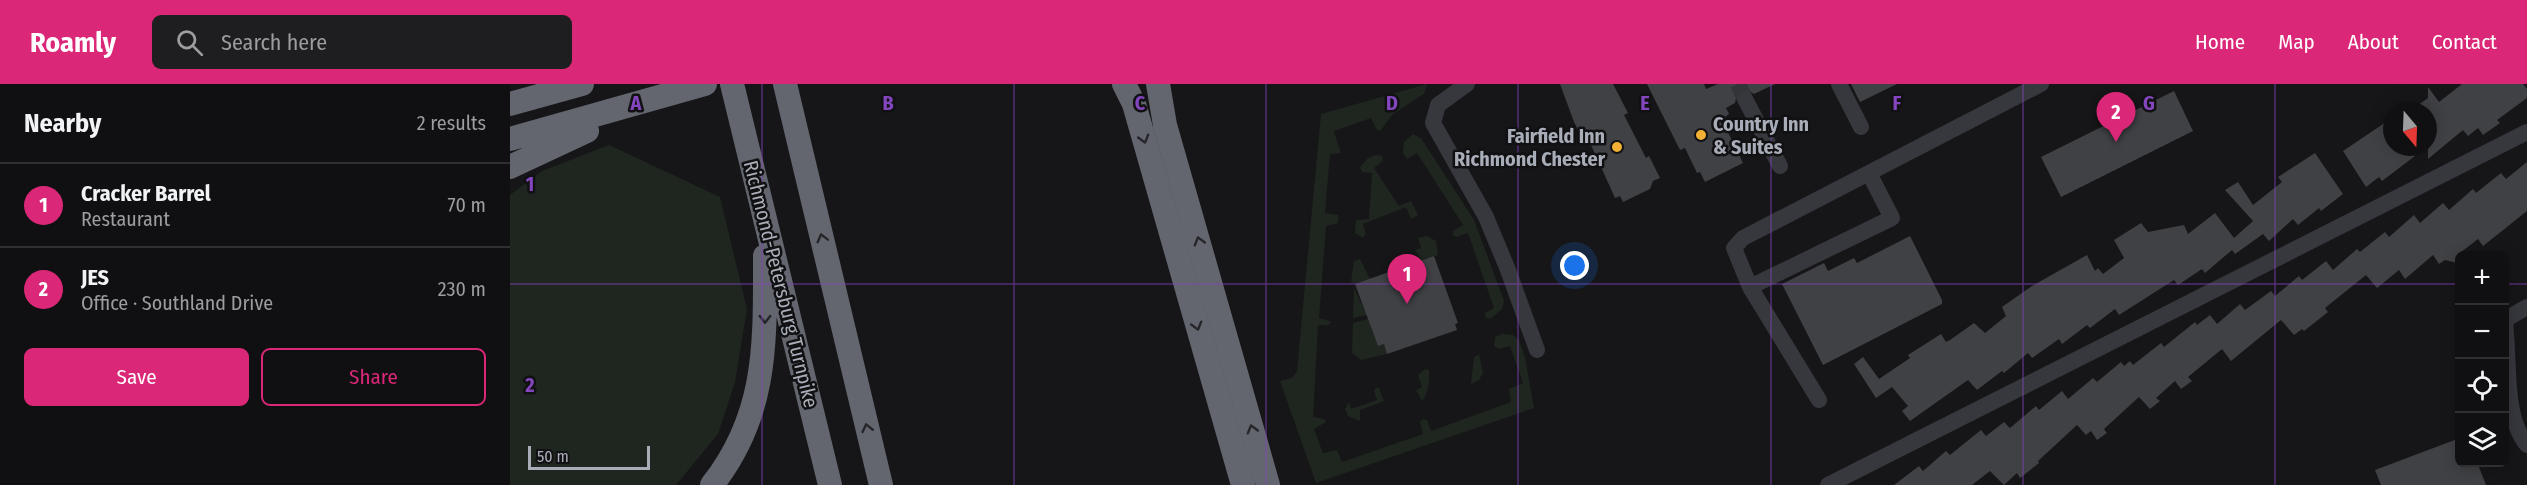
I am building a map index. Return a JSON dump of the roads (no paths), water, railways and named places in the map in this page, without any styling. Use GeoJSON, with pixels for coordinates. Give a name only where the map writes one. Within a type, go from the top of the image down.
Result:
{"type":"FeatureCollection","features":[{"type":"Feature","properties":{"kind":"highway"},"geometry":{"type":"LineString","coordinates":[[514,102],[582,84]]}},
{"type":"Feature","properties":{"kind":"highway","name":"Richmond-Petersburg Turnpike"},"geometry":{"type":"LineString","coordinates":[[732,84],[830,485]]}},
{"type":"Feature","properties":{"kind":"highway"},"geometry":{"type":"LineString","coordinates":[[785,84],[881,485]]}},
{"type":"Feature","properties":{"kind":"highway"},"geometry":{"type":"LineString","coordinates":[[1124,84],[1134,104],[1242,485]]}},
{"type":"Feature","properties":{"kind":"highway"},"geometry":{"type":"LineString","coordinates":[[1158,84],[1165,125],[1268,485]]}},
{"type":"Feature","properties":{"kind":"highway"},"geometry":{"type":"LineString","coordinates":[[510,139],[700,85]]}},
{"type":"Feature","properties":{"kind":"highway"},"geometry":{"type":"LineString","coordinates":[[510,167],[564,140],[700,85]]}},
{"type":"Feature","properties":{"kind":"highway"},"geometry":{"type":"LineString","coordinates":[[712,485],[738,446],[751,417],[760,381],[765,345],[765,218]]}},
{"type":"Feature","properties":{"kind":"street"},"geometry":{"type":"LineString","coordinates":[[1467,84],[1438,105],[1432,123],[1486,217],[1537,350]]}},
{"type":"Feature","properties":{"kind":"street"},"geometry":{"type":"LineString","coordinates":[[1839,84],[1860,127]]}},
{"type":"Feature","properties":{"kind":"street"},"geometry":{"type":"LineString","coordinates":[[1819,400],[1750,287],[1734,248],[1743,238],[2041,84]]}},
{"type":"Feature","properties":{"kind":"street"},"geometry":{"type":"LineString","coordinates":[[1745,99],[1780,166]]}},
{"type":"Feature","properties":{"kind":"street"},"geometry":{"type":"LineString","coordinates":[[1827,485],[2527,132]]}},
{"type":"Feature","properties":{"kind":"street"},"geometry":{"type":"LineString","coordinates":[[1750,287],[1892,218],[1869,173]]}},
{"type":"Feature","properties":{"kind":"street"},"geometry":{"type":"LineString","coordinates":[[2527,307],[2508,318],[2505,324],[2512,414],[2519,436],[2527,445]]}},
{"type":"Feature","properties":{"kind":"tunnel"},"geometry":{"type":"LineString","coordinates":[[1738,84],[1745,99]]}},
{"type":"Feature","properties":{"kind":"place","name":"Country Inn & Suites"},"geometry":{"type":"Point","coordinates":[1701,135]}},
{"type":"Feature","properties":{"kind":"place","name":"JES"},"geometry":{"type":"Point","coordinates":[2116,142]}},
{"type":"Feature","properties":{"kind":"place","name":"Fairfield Inn Richmond Chester"},"geometry":{"type":"Point","coordinates":[1617,147]}},
{"type":"Feature","properties":{"kind":"place","name":"Cracker Barrel"},"geometry":{"type":"Point","coordinates":[1407,304]}}]}
